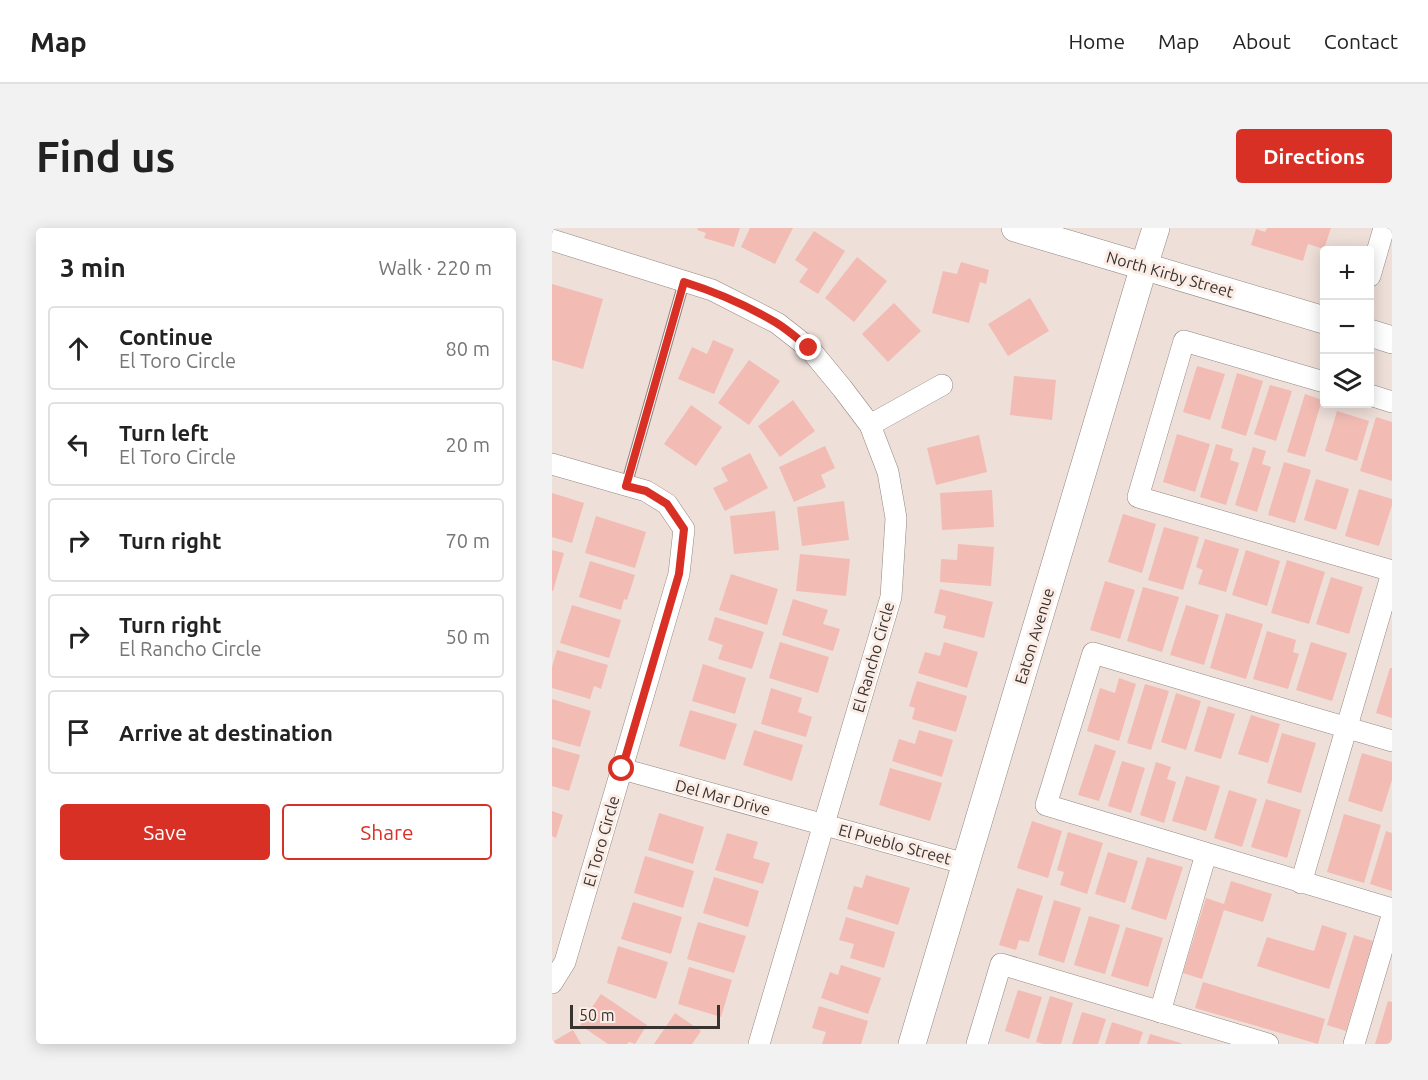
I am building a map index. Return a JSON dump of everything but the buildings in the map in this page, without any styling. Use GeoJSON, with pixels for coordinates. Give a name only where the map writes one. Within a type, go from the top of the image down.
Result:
{"type":"FeatureCollection","features":[{"type":"Feature","properties":{"kind":"street","name":"North Kirby Street"},"geometry":{"type":"LineString","coordinates":[[1015,228],[1320,319]]}},
{"type":"Feature","properties":{"kind":"street","name":"Eaton Avenue"},"geometry":{"type":"LineString","coordinates":[[912,1044],[1156,228]]}},
{"type":"Feature","properties":{"kind":"street"},"geometry":{"type":"LineString","coordinates":[[1374,262],[1384,228]]}},
{"type":"Feature","properties":{"kind":"street","name":"El Rancho Circle"},"geometry":{"type":"LineString","coordinates":[[557,236],[712,290],[777,323],[809,348],[870,424],[888,472],[896,518],[891,597],[759,1044]]}},
{"type":"Feature","properties":{"kind":"street"},"geometry":{"type":"LineString","coordinates":[[1374,334],[1392,340]]}},
{"type":"Feature","properties":{"kind":"street"},"geometry":{"type":"LineString","coordinates":[[1301,883],[1392,572],[1138,497],[1184,341],[1320,381]]}},
{"type":"Feature","properties":{"kind":"street"},"geometry":{"type":"LineString","coordinates":[[870,424],[942,385]]}},
{"type":"Feature","properties":{"kind":"street"},"geometry":{"type":"LineString","coordinates":[[1374,396],[1392,402]]}},
{"type":"Feature","properties":{"kind":"street","name":"El Toro Circle"},"geometry":{"type":"LineString","coordinates":[[552,464],[646,491],[667,504],[684,529],[679,574],[565,962],[552,983]]}},
{"type":"Feature","properties":{"kind":"street"},"geometry":{"type":"LineString","coordinates":[[1392,741],[1093,653],[1046,805],[1392,909]]}},
{"type":"Feature","properties":{"kind":"street","name":"Del Mar Drive"},"geometry":{"type":"LineString","coordinates":[[622,769],[824,825]]}},
{"type":"Feature","properties":{"kind":"street","name":"El Pueblo Street"},"geometry":{"type":"LineString","coordinates":[[824,825],[966,864]]}},
{"type":"Feature","properties":{"kind":"street"},"geometry":{"type":"LineString","coordinates":[[1160,1012],[1206,854]]}},
{"type":"Feature","properties":{"kind":"street"},"geometry":{"type":"LineString","coordinates":[[1354,1044],[1392,916]]}},
{"type":"Feature","properties":{"kind":"street"},"geometry":{"type":"LineString","coordinates":[[977,1044],[1001,964],[1256,1042]]}},
{"type":"Feature","properties":{"kind":"lane"},"geometry":{"type":"LineString","coordinates":[[626,486],[684,282]]}},
{"type":"Feature","properties":{"kind":"route"},"geometry":{"type":"LineString","coordinates":[[622,769],[679,574],[684,529],[667,504],[646,491],[626,486],[684,282],[712,290],[777,323],[809,348]]}}]}
